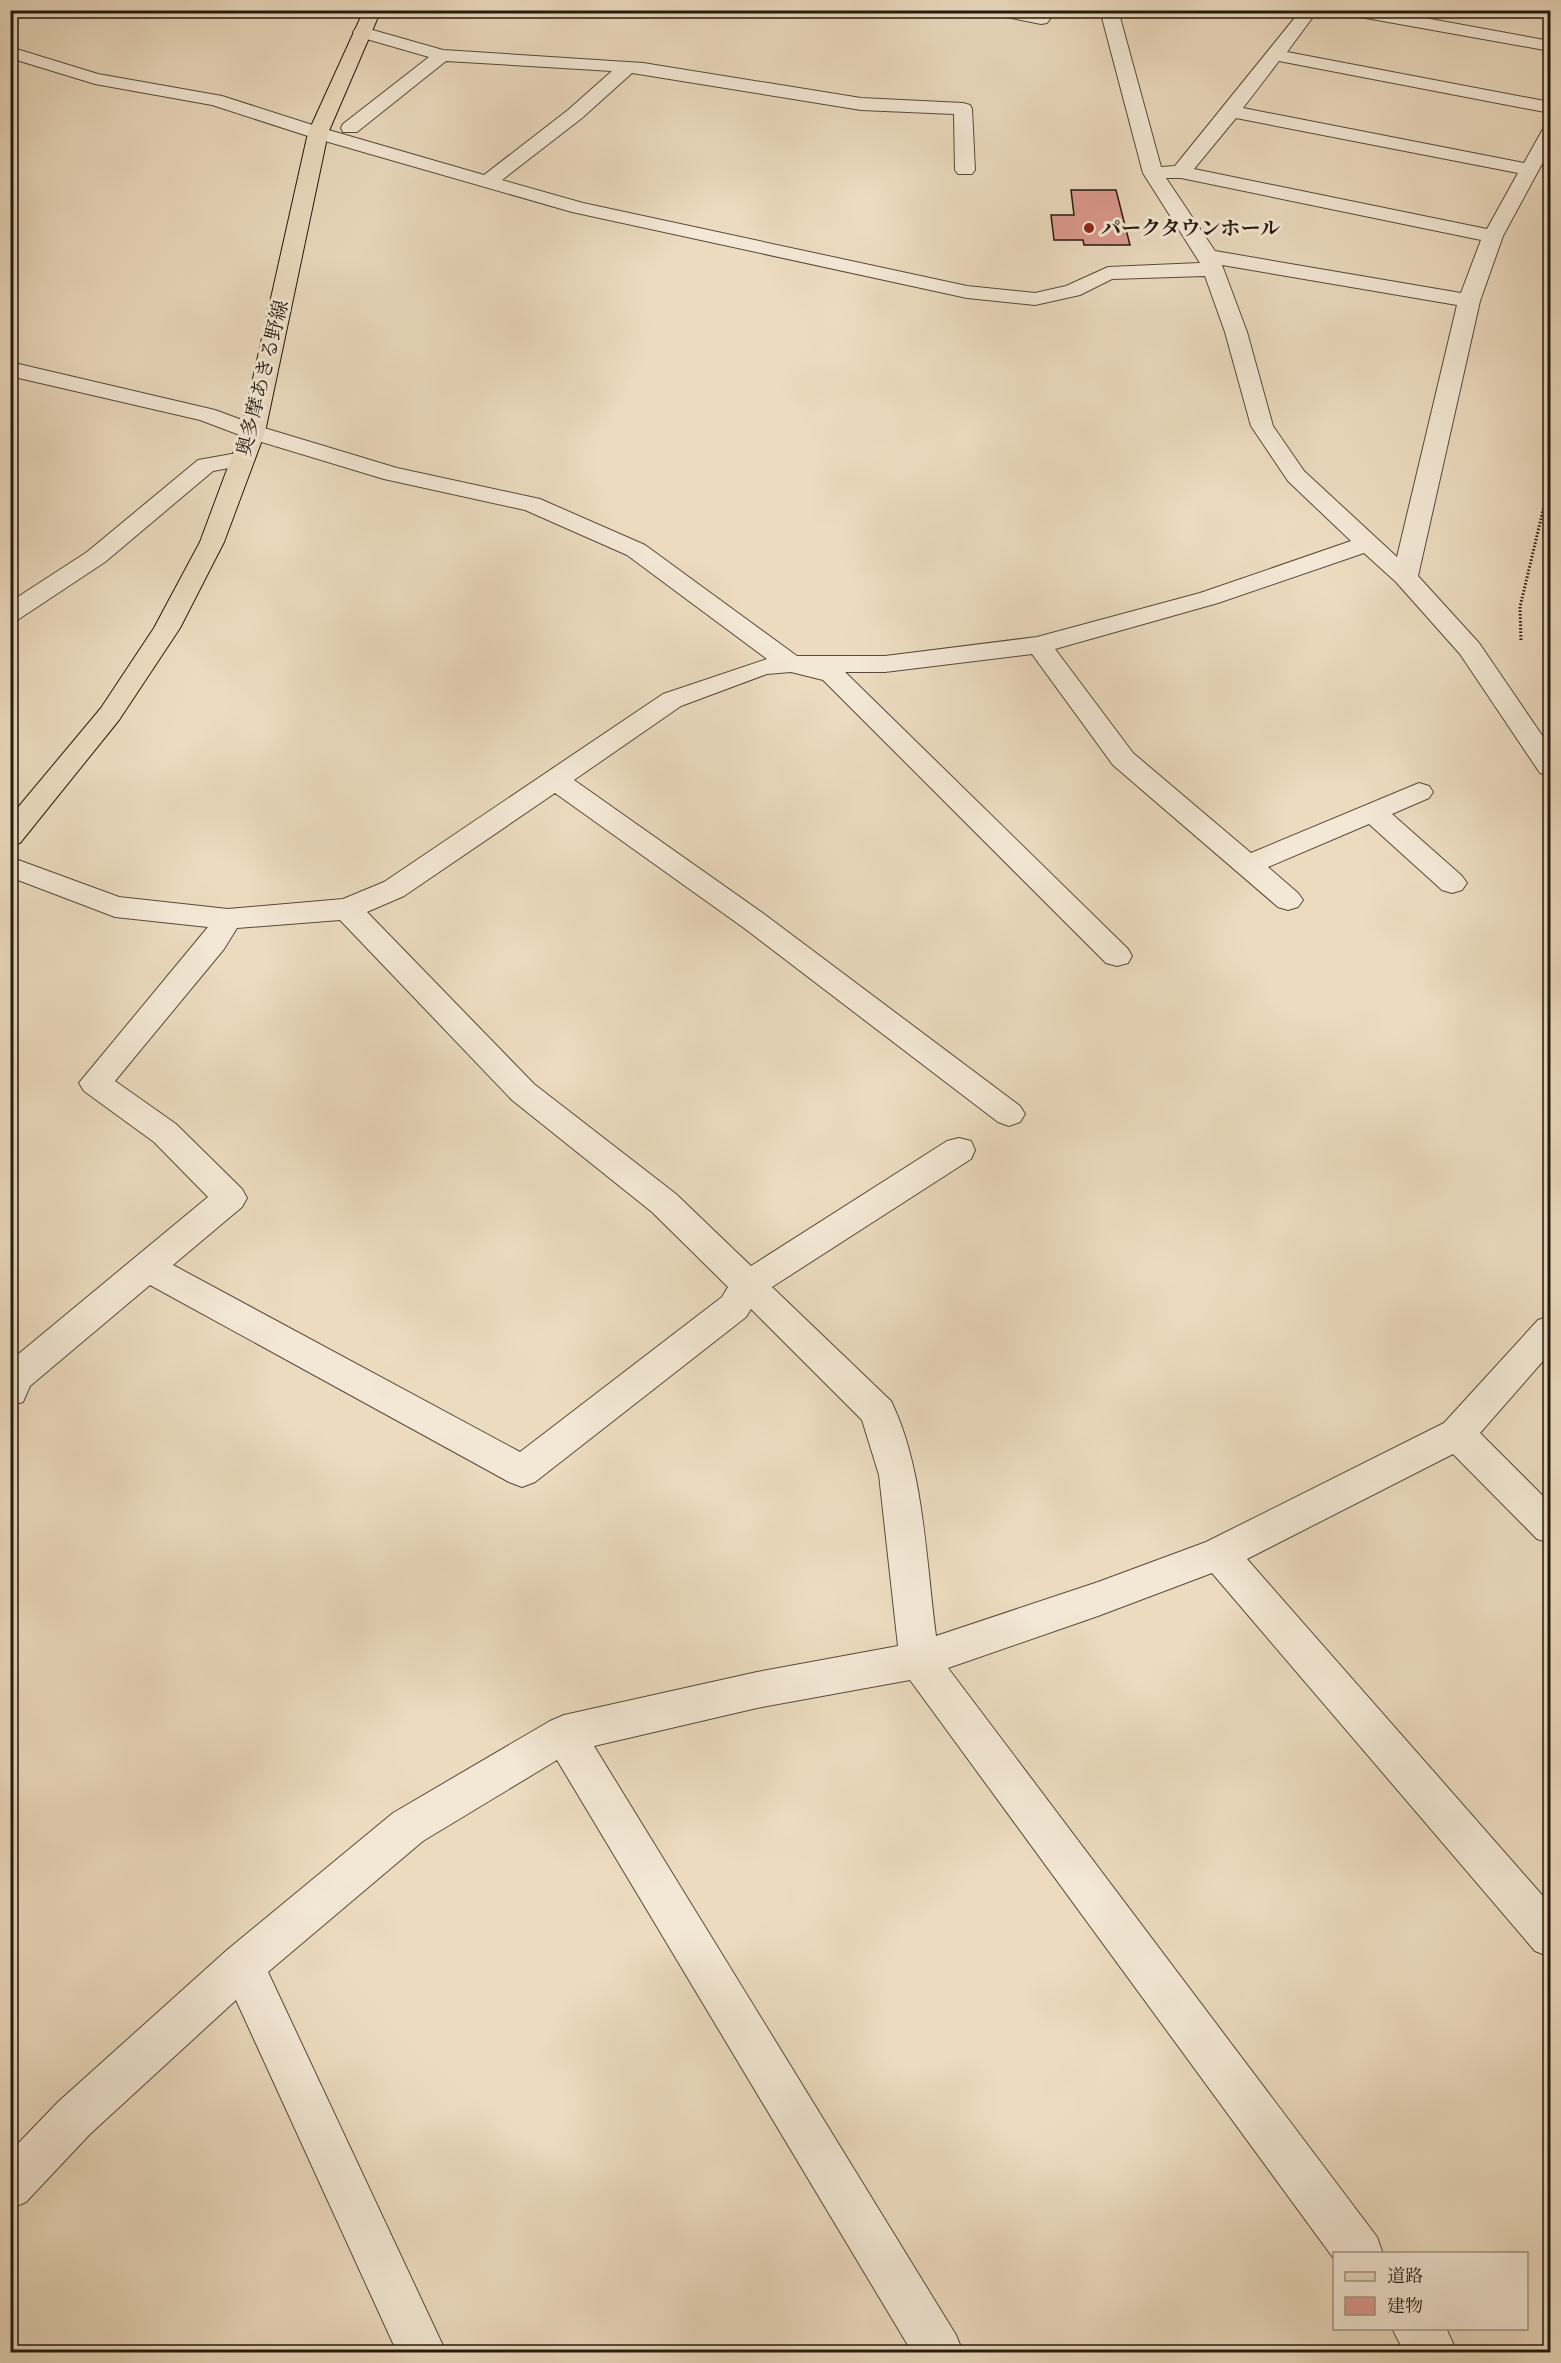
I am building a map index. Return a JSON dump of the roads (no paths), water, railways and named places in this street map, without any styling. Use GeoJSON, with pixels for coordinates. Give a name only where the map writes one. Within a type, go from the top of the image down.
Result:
{"type":"FeatureCollection","features":[{"type":"Feature","properties":{"kind":"main road","name":"奥多摩あきる野線"},"geometry":{"type":"LineString","coordinates":[[10,836],[110,714],[167,628],[212,542],[253,432],[318,133],[373,10]]}},
{"type":"Feature","properties":{"kind":"street"},"geometry":{"type":"LineString","coordinates":[[998,10],[1041,19]]}},
{"type":"Feature","properties":{"kind":"street"},"geometry":{"type":"LineString","coordinates":[[1109,10],[1153,173],[1210,263],[1236,332],[1262,426],[1296,476],[1405,577],[1470,649],[1551,767]]}},
{"type":"Feature","properties":{"kind":"street"},"geometry":{"type":"LineString","coordinates":[[1181,172],[1310,10]]}},
{"type":"Feature","properties":{"kind":"street"},"geometry":{"type":"LineString","coordinates":[[1349,10],[1551,46]]}},
{"type":"Feature","properties":{"kind":"street"},"geometry":{"type":"LineString","coordinates":[[362,32],[442,55],[628,67],[861,104],[963,109],[965,170]]}},
{"type":"Feature","properties":{"kind":"street"},"geometry":{"type":"LineString","coordinates":[[10,52],[95,79],[215,100],[318,133],[579,208],[967,292],[1035,299],[1074,291],[1108,273],[1210,263],[1469,300]]}},
{"type":"Feature","properties":{"kind":"street"},"geometry":{"type":"LineString","coordinates":[[350,128],[442,55]]}},
{"type":"Feature","properties":{"kind":"street"},"geometry":{"type":"LineString","coordinates":[[1276,55],[1551,106]]}},
{"type":"Feature","properties":{"kind":"street"},"geometry":{"type":"LineString","coordinates":[[487,182],[575,114],[628,67]]}},
{"type":"Feature","properties":{"kind":"street"},"geometry":{"type":"LineString","coordinates":[[1231,111],[1530,170]]}},
{"type":"Feature","properties":{"kind":"street"},"geometry":{"type":"LineString","coordinates":[[1405,577],[1469,300],[1493,236],[1551,133]]}},
{"type":"Feature","properties":{"kind":"street"},"geometry":{"type":"LineString","coordinates":[[1153,173],[1181,172],[1493,236]]}},
{"type":"Feature","properties":{"kind":"street"},"geometry":{"type":"LineString","coordinates":[[10,369],[207,415],[253,432],[392,474],[532,504],[636,550],[791,664],[832,674],[1118,956]]}},
{"type":"Feature","properties":{"kind":"street"},"geometry":{"type":"LineString","coordinates":[[10,614],[96,557],[206,465],[243,459]]}},
{"type":"Feature","properties":{"kind":"street"},"geometry":{"type":"LineString","coordinates":[[10,866],[115,907],[228,919],[347,909],[394,889],[672,700],[763,667],[791,664],[885,664],[1039,645],[1209,598],[1368,543]]}},
{"type":"Feature","properties":{"kind":"street"},"geometry":{"type":"LineString","coordinates":[[1039,645],[1123,759],[1288,900]]}},
{"type":"Feature","properties":{"kind":"street"},"geometry":{"type":"LineString","coordinates":[[554,779],[754,921],[1009,1114]]}},
{"type":"Feature","properties":{"kind":"street"},"geometry":{"type":"LineString","coordinates":[[1248,865],[1419,792]]}},
{"type":"Feature","properties":{"kind":"street"},"geometry":{"type":"LineString","coordinates":[[1372,812],[1452,883]]}},
{"type":"Feature","properties":{"kind":"street"},"geometry":{"type":"LineString","coordinates":[[347,909],[523,1092],[664,1203],[878,1412],[897,1475],[920,1660],[1359,2252]]}},
{"type":"Feature","properties":{"kind":"street"},"geometry":{"type":"LineString","coordinates":[[10,1391],[17,1376],[230,1198],[165,1133],[95,1083],[213,942],[228,919]]}},
{"type":"Feature","properties":{"kind":"street"},"geometry":{"type":"LineString","coordinates":[[147,1267],[522,1471],[734,1307],[747,1286],[959,1150]]}},
{"type":"Feature","properties":{"kind":"street"},"geometry":{"type":"LineString","coordinates":[[10,2186],[74,2118],[242,1965],[408,1827],[564,1734],[757,1690],[920,1660],[1098,1599],[1219,1554],[1457,1434],[1551,1330]]}},
{"type":"Feature","properties":{"kind":"street"},"geometry":{"type":"LineString","coordinates":[[1457,1434],[1551,1527]]}},
{"type":"Feature","properties":{"kind":"street"},"geometry":{"type":"LineString","coordinates":[[1219,1554],[1551,1936]]}},
{"type":"Feature","properties":{"kind":"street"},"geometry":{"type":"LineString","coordinates":[[564,1734],[939,2352]]}},
{"type":"Feature","properties":{"kind":"street"},"geometry":{"type":"LineString","coordinates":[[242,1965],[422,2352]]}},
{"type":"Feature","properties":{"kind":"street"},"geometry":{"type":"LineString","coordinates":[[1417,2330],[1433,2352]]}},
{"type":"Feature","properties":{"kind":"place","name":"パークタウンホール"},"geometry":{"type":"Point","coordinates":[1089,228]}}]}
